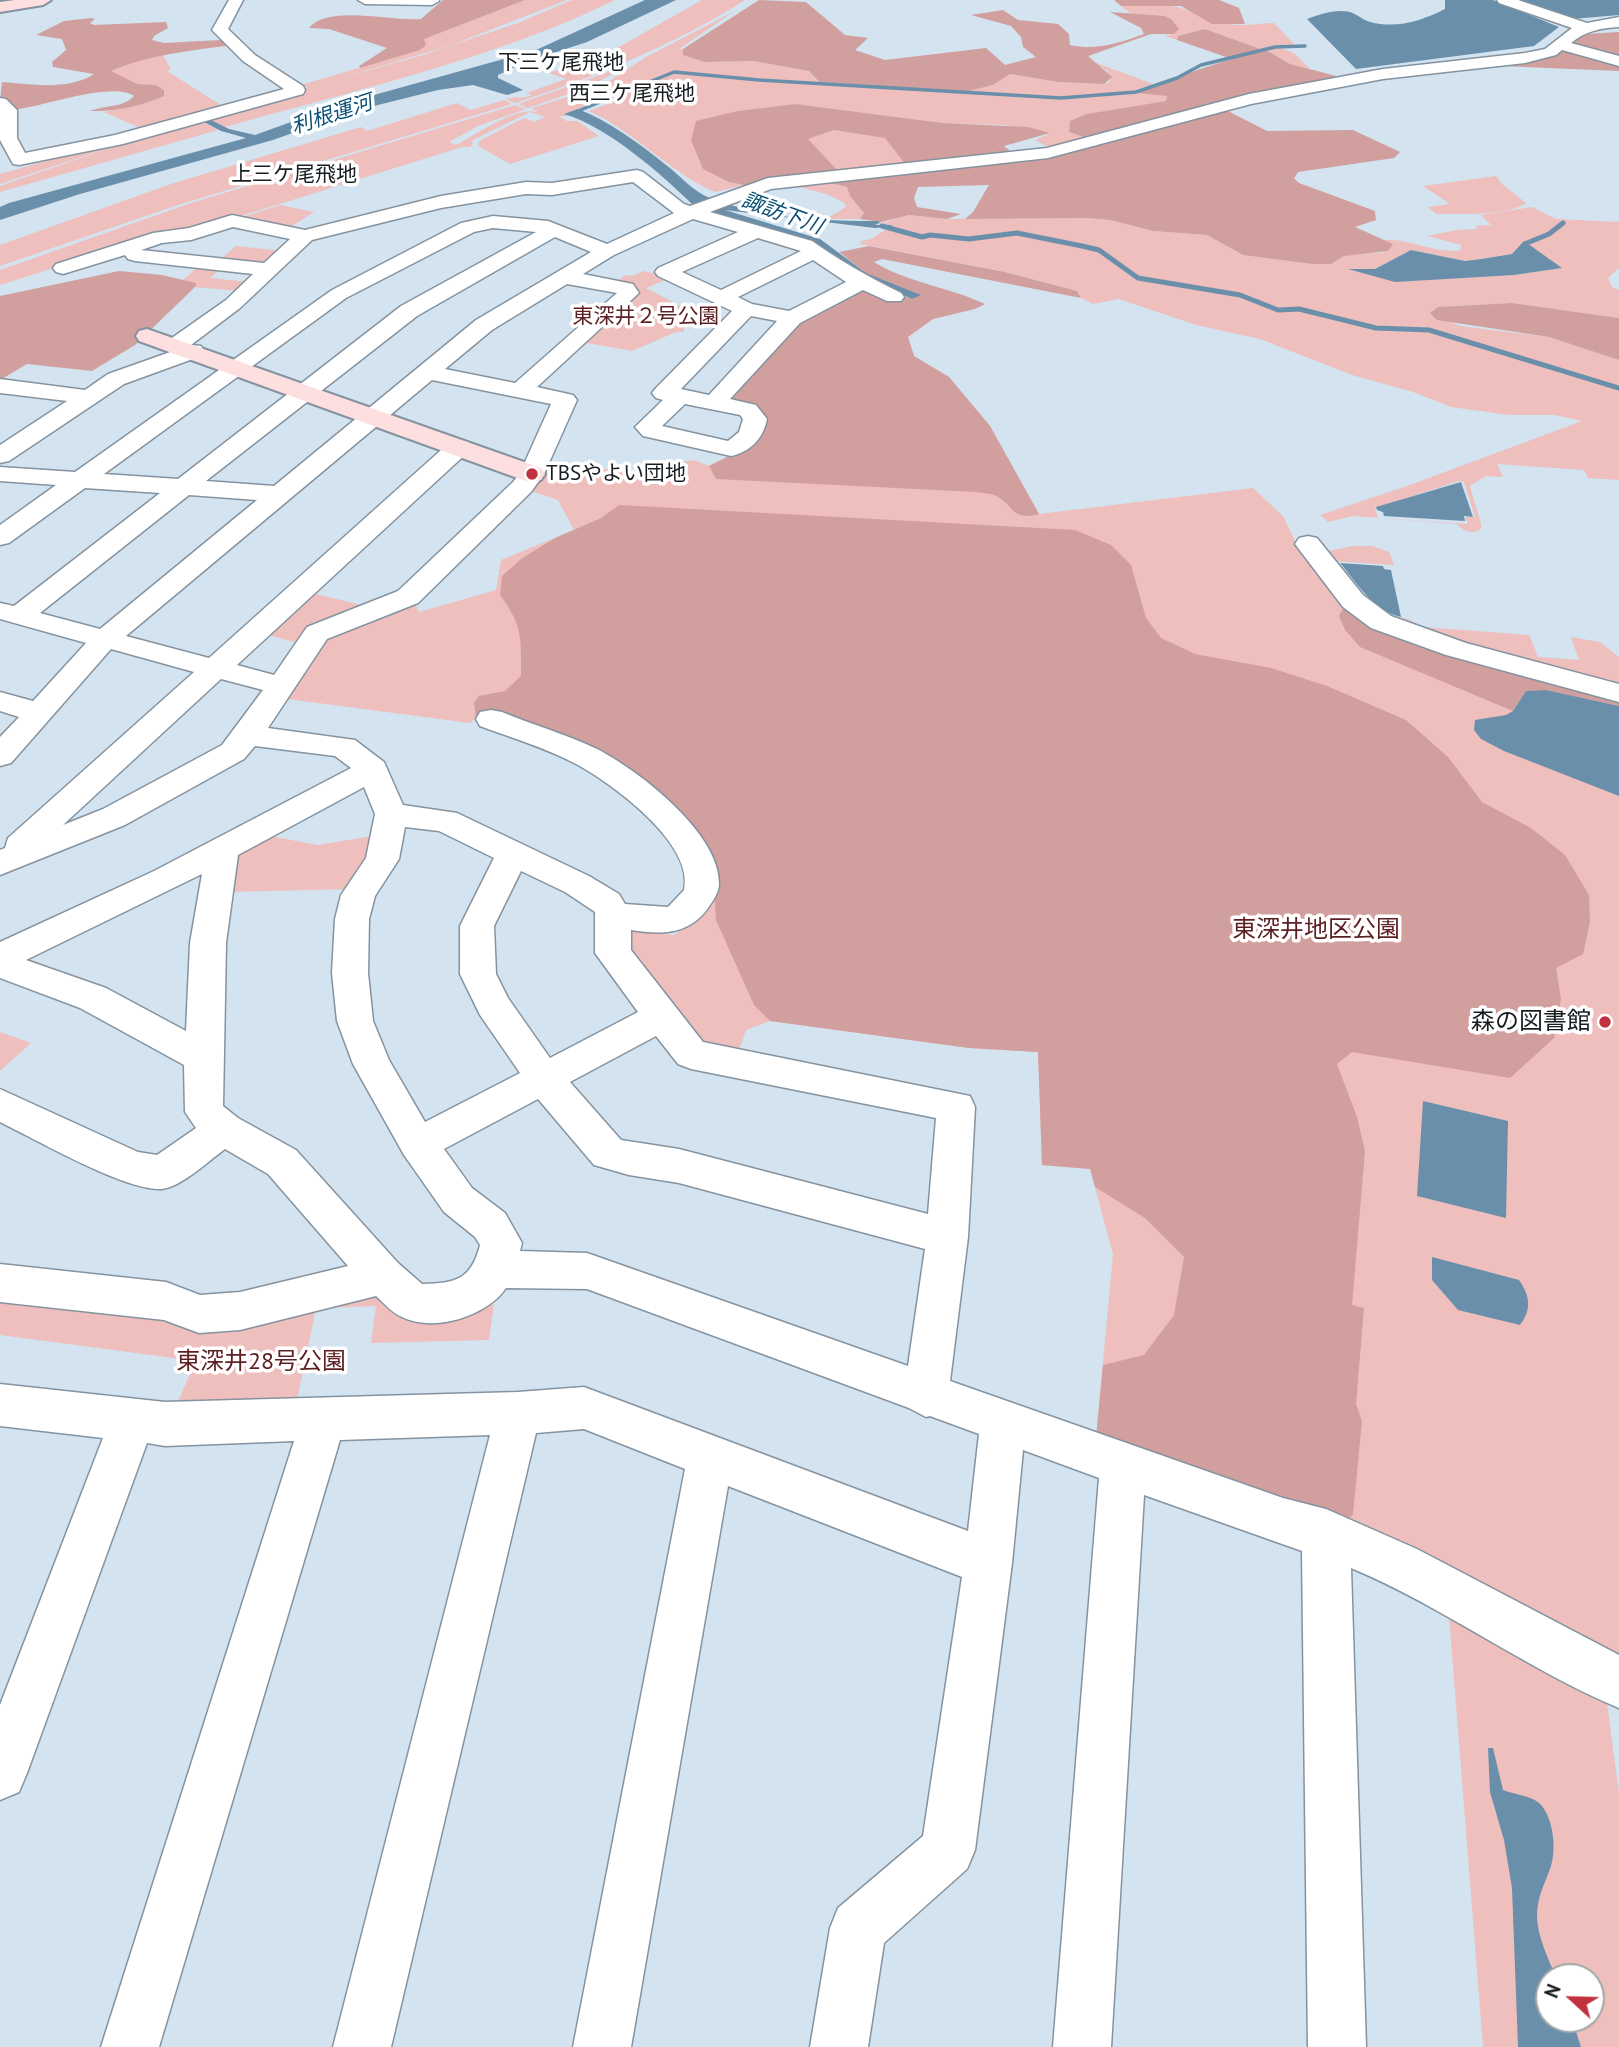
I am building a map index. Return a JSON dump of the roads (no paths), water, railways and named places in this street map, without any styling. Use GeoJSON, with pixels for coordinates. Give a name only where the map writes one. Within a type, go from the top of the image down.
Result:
{"type":"FeatureCollection","features":[{"type":"Feature","properties":{"kind":"street"},"geometry":{"type":"LineString","coordinates":[[0,6],[43,0]]}},
{"type":"Feature","properties":{"kind":"street"},"geometry":{"type":"LineString","coordinates":[[0,103],[9,110],[8,138],[19,160],[117,140],[297,90],[249,58],[220,30],[236,0]]}},
{"type":"Feature","properties":{"kind":"street"},"geometry":{"type":"LineString","coordinates":[[365,0],[432,2]]}},
{"type":"Feature","properties":{"kind":"street"},"geometry":{"type":"LineString","coordinates":[[1504,0],[1586,28]]}},
{"type":"Feature","properties":{"kind":"street"},"geometry":{"type":"LineString","coordinates":[[0,757],[105,639],[484,325],[607,251],[694,211],[768,184],[1048,153],[1249,99],[1383,74],[1525,58],[1550,52],[1575,32],[1619,22]]}},
{"type":"Feature","properties":{"kind":"street"},"geometry":{"type":"LineString","coordinates":[[1561,45],[1619,61]]}},
{"type":"Feature","properties":{"kind":"street"},"geometry":{"type":"LineString","coordinates":[[64,268],[160,237],[191,234],[232,221],[305,236],[441,202],[526,188],[552,189],[638,176],[677,208],[805,245],[817,251],[844,273],[894,297]]}},
{"type":"Feature","properties":{"kind":"street"},"geometry":{"type":"LineString","coordinates":[[0,537],[334,298],[468,227],[493,222],[555,229],[607,251]]}},
{"type":"Feature","properties":{"kind":"street"},"geometry":{"type":"LineString","coordinates":[[9,613],[180,487],[409,312],[555,229]]}},
{"type":"Feature","properties":{"kind":"street"},"geometry":{"type":"LineString","coordinates":[[756,231],[665,272],[746,309],[792,318]]}},
{"type":"Feature","properties":{"kind":"street"},"geometry":{"type":"LineString","coordinates":[[0,456],[116,379],[185,348],[305,236]]}},
{"type":"Feature","properties":{"kind":"street"},"geometry":{"type":"LineString","coordinates":[[722,297],[817,251]]}},
{"type":"Feature","properties":{"kind":"street"},"geometry":{"type":"LineString","coordinates":[[113,253],[271,270]]}},
{"type":"Feature","properties":{"kind":"street"},"geometry":{"type":"LineString","coordinates":[[521,390],[628,292],[669,274]]}},
{"type":"Feature","properties":{"kind":"street"},"geometry":{"type":"LineString","coordinates":[[564,277],[626,288],[628,292]]}},
{"type":"Feature","properties":{"kind":"street"},"geometry":{"type":"LineString","coordinates":[[714,403],[792,318],[862,282]]}},
{"type":"Feature","properties":{"kind":"street"},"geometry":{"type":"LineString","coordinates":[[334,298],[484,325]]}},
{"type":"Feature","properties":{"kind":"street"},"geometry":{"type":"LineString","coordinates":[[702,463],[742,443],[754,431],[755,419],[748,410],[664,393],[746,309]]}},
{"type":"Feature","properties":{"kind":"street"},"geometry":{"type":"LineString","coordinates":[[147,336],[532,474]]}},
{"type":"Feature","properties":{"kind":"street"},"geometry":{"type":"LineString","coordinates":[[2,862],[114,817],[233,752],[248,735],[317,633],[408,597],[532,474],[565,400],[426,372]]}},
{"type":"Feature","properties":{"kind":"street"},"geometry":{"type":"LineString","coordinates":[[0,386],[89,397]]}},
{"type":"Feature","properties":{"kind":"street"},"geometry":{"type":"LineString","coordinates":[[680,396],[647,427],[650,431],[731,449]]}},
{"type":"Feature","properties":{"kind":"street"},"geometry":{"type":"LineString","coordinates":[[2,862],[459,447]]}},
{"type":"Feature","properties":{"kind":"street"},"geometry":{"type":"LineString","coordinates":[[0,474],[281,495]]}},
{"type":"Feature","properties":{"kind":"street"},"geometry":{"type":"LineString","coordinates":[[1308,544],[1353,601],[1381,622],[1456,649],[1619,693]]}},
{"type":"Feature","properties":{"kind":"street"},"geometry":{"type":"LineString","coordinates":[[9,613],[281,685]]}},
{"type":"Feature","properties":{"kind":"street"},"geometry":{"type":"LineString","coordinates":[[0,701],[39,713]]}},
{"type":"Feature","properties":{"kind":"street"},"geometry":{"type":"LineString","coordinates":[[491,719],[586,756],[609,769],[671,820],[689,845],[699,865],[702,886],[692,905],[676,919],[647,920],[614,915]]}},
{"type":"Feature","properties":{"kind":"street"},"geometry":{"type":"LineString","coordinates":[[223,847],[208,943],[203,1058],[204,1112],[224,1129],[282,1162],[383,1276],[414,1303],[449,1303],[476,1293],[497,1269],[501,1243],[490,1225],[458,1200],[418,1144],[372,1064],[355,1021],[350,974],[355,907],[358,895],[382,859],[391,814],[373,769],[344,747],[248,735]]}},
{"type":"Feature","properties":{"kind":"street"},"geometry":{"type":"LineString","coordinates":[[0,957],[166,879],[373,769]]}},
{"type":"Feature","properties":{"kind":"street"},"geometry":{"type":"LineString","coordinates":[[391,814],[446,821],[577,884],[607,903],[614,915],[613,953],[691,1054],[957,1107],[947,1237],[926,1396]]}},
{"type":"Feature","properties":{"kind":"street"},"geometry":{"type":"LineString","coordinates":[[513,854],[477,926],[478,974],[493,1005],[544,1079],[608,1153],[629,1159],[679,1166],[947,1237]]}},
{"type":"Feature","properties":{"kind":"street"},"geometry":{"type":"LineString","coordinates":[[0,964],[93,998],[203,1058]]}},
{"type":"Feature","properties":{"kind":"street"},"geometry":{"type":"LineString","coordinates":[[418,1144],[661,1017]]}},
{"type":"Feature","properties":{"kind":"street"},"geometry":{"type":"LineString","coordinates":[[0,1104],[133,1168],[163,1172],[224,1129]]}},
{"type":"Feature","properties":{"kind":"street"},"geometry":{"type":"LineString","coordinates":[[497,1269],[587,1271],[926,1396],[1124,1463],[1283,1522],[1326,1533],[1401,1564],[1513,1628],[1619,1682]]}},
{"type":"Feature","properties":{"kind":"street"},"geometry":{"type":"LineString","coordinates":[[0,1283],[166,1301],[200,1314],[240,1311],[383,1276]]}},
{"type":"Feature","properties":{"kind":"street"},"geometry":{"type":"LineString","coordinates":[[0,1405],[165,1424],[517,1413],[584,1408],[988,1563]]}},
{"type":"Feature","properties":{"kind":"street"},"geometry":{"type":"LineString","coordinates":[[362,2047],[517,1413]]}},
{"type":"Feature","properties":{"kind":"street"},"geometry":{"type":"LineString","coordinates":[[130,2047],[324,1419]]}},
{"type":"Feature","properties":{"kind":"street"},"geometry":{"type":"LineString","coordinates":[[0,1773],[132,1422]]}},
{"type":"Feature","properties":{"kind":"street"},"geometry":{"type":"LineString","coordinates":[[839,2047],[858,1928],[948,1850],[988,1563],[1003,1422]]}},
{"type":"Feature","properties":{"kind":"street"},"geometry":{"type":"LineString","coordinates":[[602,2047],[710,1458]]}},
{"type":"Feature","properties":{"kind":"street"},"geometry":{"type":"LineString","coordinates":[[1082,2047],[1124,1463]]}},
{"type":"Feature","properties":{"kind":"street"},"geometry":{"type":"LineString","coordinates":[[1326,1533],[1338,2047]]}},
{"type":"Feature","properties":{"kind":"water","name":"利根運河"},"geometry":{"type":"Polygon","coordinates":[[[645,0],[676,0],[587,42],[529,61],[498,75],[498,78],[523,90],[507,95],[473,85],[438,90],[354,111],[273,140],[80,194],[0,220],[0,207],[9,203],[246,138],[221,131],[202,121],[209,119],[229,129],[255,135],[338,105],[536,50],[645,0]]]}},
{"type":"Feature","properties":{"kind":"water"},"geometry":{"type":"Polygon","coordinates":[[[1445,0],[1493,0],[1559,27],[1534,46],[1356,69],[1307,19],[1328,12],[1344,11],[1370,22],[1399,24],[1445,9],[1445,0]]]}},
{"type":"Feature","properties":{"kind":"water"},"geometry":{"type":"Polygon","coordinates":[[[1515,0],[1619,0],[1619,15],[1572,19],[1515,0]]]}},
{"type":"Feature","properties":{"kind":"water"},"geometry":{"type":"Polygon","coordinates":[[[578,109],[624,134],[693,188],[710,198],[693,205],[615,140],[581,120],[564,114],[578,109]]]}},
{"type":"Feature","properties":{"kind":"water"},"geometry":{"type":"Polygon","coordinates":[[[725,203],[779,216],[877,221],[881,222],[875,225],[891,225],[893,227],[875,228],[725,210],[820,239],[866,273],[921,295],[912,299],[762,229],[709,210],[725,203]]]}},
{"type":"Feature","properties":{"kind":"water"},"geometry":{"type":"Polygon","coordinates":[[[1524,241],[1562,268],[1514,275],[1395,282],[1348,269],[1375,269],[1411,250],[1465,261],[1481,259],[1512,254],[1524,241]]]}},
{"type":"Feature","properties":{"kind":"water"},"geometry":{"type":"Polygon","coordinates":[[[1461,482],[1473,517],[1464,516],[1465,521],[1384,516],[1376,507],[1461,482]]]}},
{"type":"Feature","properties":{"kind":"water"},"geometry":{"type":"Polygon","coordinates":[[[1340,563],[1383,566],[1384,569],[1391,570],[1401,617],[1374,603],[1340,563]]]}},
{"type":"Feature","properties":{"kind":"water"},"geometry":{"type":"Polygon","coordinates":[[[1546,690],[1619,706],[1619,796],[1504,751],[1481,739],[1474,730],[1475,720],[1506,715],[1513,711],[1526,691],[1546,690]]]}},
{"type":"Feature","properties":{"kind":"water"},"geometry":{"type":"Polygon","coordinates":[[[1423,1101],[1508,1121],[1506,1218],[1417,1196],[1423,1101]]]}},
{"type":"Feature","properties":{"kind":"water"},"geometry":{"type":"Polygon","coordinates":[[[1432,1257],[1519,1280],[1528,1302],[1520,1325],[1458,1310],[1432,1280],[1432,1257]]]}},
{"type":"Feature","properties":{"kind":"water"},"geometry":{"type":"Polygon","coordinates":[[[1488,1748],[1493,1748],[1503,1790],[1539,1803],[1551,1825],[1554,1844],[1552,1862],[1537,1909],[1537,1923],[1550,1963],[1535,1963],[1535,2033],[1576,2033],[1581,2047],[1518,2047],[1512,1888],[1504,1840],[1490,1792],[1488,1748]]]}},
{"type":"Feature","properties":{"kind":"waterway"},"geometry":{"type":"LineString","coordinates":[[573,113],[674,72],[759,80],[1061,98],[1136,92],[1177,78],[1201,65],[1275,47],[1305,46]]}},
{"type":"Feature","properties":{"kind":"waterway"},"geometry":{"type":"LineString","coordinates":[[1527,243],[1549,234],[1563,223]]}},
{"type":"Feature","properties":{"kind":"waterway"},"geometry":{"type":"LineString","coordinates":[[882,226],[922,237],[930,235],[969,239],[1017,233],[1082,246],[1099,250],[1138,278],[1240,295],[1278,310],[1299,309],[1376,328],[1429,330],[1619,388]]}},
{"type":"Feature","properties":{"kind":"place","name":"TBSやよい団地"},"geometry":{"type":"Point","coordinates":[532,474]}},
{"type":"Feature","properties":{"kind":"place","name":"森の図書館"},"geometry":{"type":"Point","coordinates":[1605,1022]}},
{"type":"Feature","properties":{"kind":"district","name":"下三ケ尾飛地"},"geometry":{"type":"Point","coordinates":[561,63]}},
{"type":"Feature","properties":{"kind":"district","name":"西三ケ尾飛地"},"geometry":{"type":"Point","coordinates":[632,94]}},
{"type":"Feature","properties":{"kind":"district","name":"上三ケ尾飛地"},"geometry":{"type":"Point","coordinates":[294,175]}},
{"type":"Feature","properties":{"kind":"water label","name":"諏訪下川"},"geometry":{"type":"Point","coordinates":[782,214]}},
{"type":"Feature","properties":{"kind":"park label","name":"東深井２号公園"},"geometry":{"type":"Point","coordinates":[646,317]}},
{"type":"Feature","properties":{"kind":"park label","name":"東深井地区公園"},"geometry":{"type":"Point","coordinates":[1316,930]}},
{"type":"Feature","properties":{"kind":"park label","name":"東深井28号公園"},"geometry":{"type":"Point","coordinates":[261,1362]}}]}
